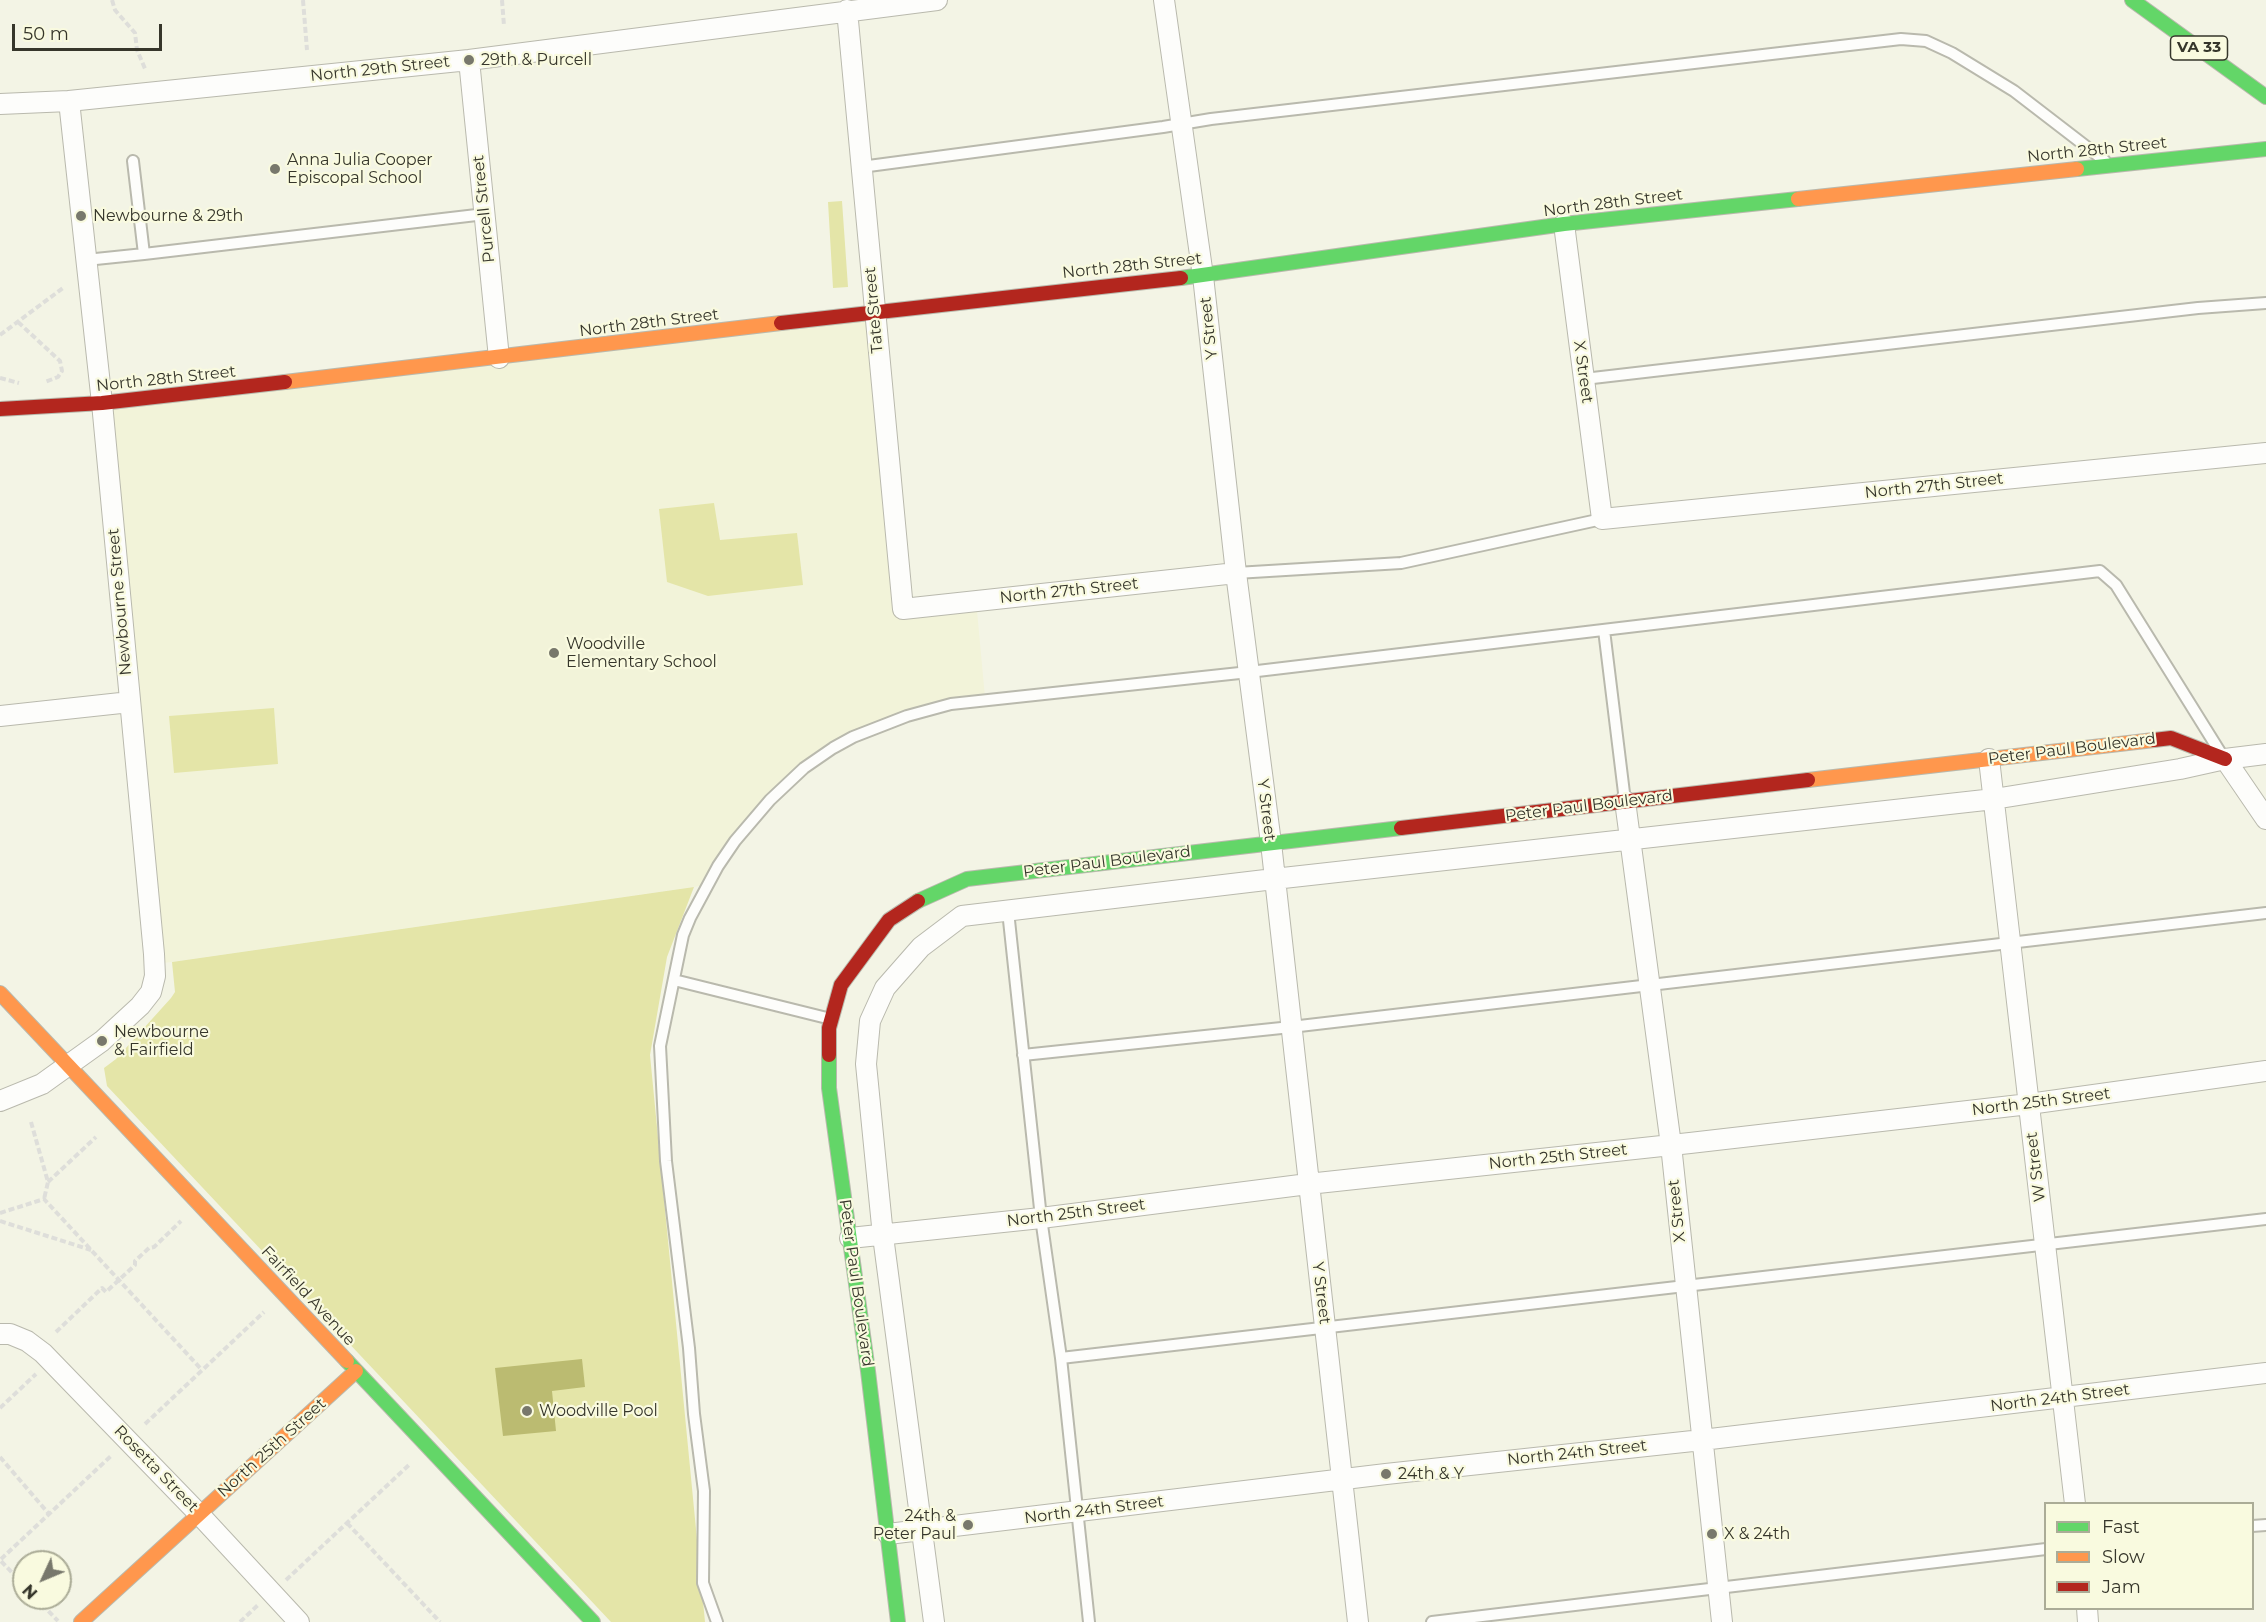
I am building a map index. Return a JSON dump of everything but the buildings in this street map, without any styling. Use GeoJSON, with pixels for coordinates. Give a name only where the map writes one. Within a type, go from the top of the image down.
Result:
{"type":"FeatureCollection","features":[{"type":"Feature","properties":{"kind":"street","name":"North 29th Street"},"geometry":{"type":"LineString","coordinates":[[0,104],[69,101],[469,60],[937,0]]}},
{"type":"Feature","properties":{"kind":"street","name":"Y Street"},"geometry":{"type":"LineString","coordinates":[[1164,0],[1203,276],[1236,573],[1271,843],[1358,1622]]}},
{"type":"Feature","properties":{"kind":"street","name":"VA 33"},"geometry":{"type":"LineString","coordinates":[[2132,0],[2266,97]]}},
{"type":"Feature","properties":{"kind":"street","name":"Tate Street"},"geometry":{"type":"LineString","coordinates":[[847,10],[903,609]]}},
{"type":"Feature","properties":{"kind":"street","name":"Purcell Street"},"geometry":{"type":"LineString","coordinates":[[469,60],[499,358]]}},
{"type":"Feature","properties":{"kind":"street","name":"Newbourne Street"},"geometry":{"type":"LineString","coordinates":[[0,1101],[33,1089],[102,1041],[140,1006],[151,992],[155,976],[102,403],[69,101]]}},
{"type":"Feature","properties":{"kind":"street","name":"North 28th Street"},"geometry":{"type":"LineString","coordinates":[[0,409],[102,403],[499,358],[874,311],[1203,276],[1564,224],[2266,149]]}},
{"type":"Feature","properties":{"kind":"street","name":"X Street"},"geometry":{"type":"LineString","coordinates":[[1564,224],[1602,519]]}},
{"type":"Feature","properties":{"kind":"street","name":"North 27th Street"},"geometry":{"type":"LineString","coordinates":[[1602,519],[2266,453]]}},
{"type":"Feature","properties":{"kind":"street","name":"North 27th Street"},"geometry":{"type":"LineString","coordinates":[[903,609],[1236,573]]}},
{"type":"Feature","properties":{"kind":"street"},"geometry":{"type":"LineString","coordinates":[[0,716],[130,702]]}},
{"type":"Feature","properties":{"kind":"street","name":"Peter Paul Boulevard"},"geometry":{"type":"LineString","coordinates":[[898,1622],[829,1088],[828,1028],[841,985],[889,920],[915,902],[967,879],[2171,738],[2225,759]]}},
{"type":"Feature","properties":{"kind":"street"},"geometry":{"type":"LineString","coordinates":[[2266,754],[2225,759],[2266,819]]}},
{"type":"Feature","properties":{"kind":"street","name":"W Street"},"geometry":{"type":"LineString","coordinates":[[1989,759],[2075,1502]]}},
{"type":"Feature","properties":{"kind":"street","name":"Peter Paul Boulevard"},"geometry":{"type":"LineString","coordinates":[[934,1622],[882,1236],[866,1064],[870,1021],[885,988],[921,948],[962,916],[1994,799],[2180,770],[2225,759]]}},
{"type":"Feature","properties":{"kind":"street","name":"X Street"},"geometry":{"type":"LineString","coordinates":[[1625,801],[1671,1145],[1722,1622]]}},
{"type":"Feature","properties":{"kind":"street","name":"Fairfield Avenue"},"geometry":{"type":"LineString","coordinates":[[0,993],[593,1622]]}},
{"type":"Feature","properties":{"kind":"street","name":"North 25th Street"},"geometry":{"type":"LineString","coordinates":[[850,1238],[1041,1218],[1308,1184],[2029,1104],[2266,1071]]}},
{"type":"Feature","properties":{"kind":"street","name":"Rosetta Street"},"geometry":{"type":"LineString","coordinates":[[0,1334],[10,1334],[27,1341],[43,1353],[199,1514],[299,1622]]}},
{"type":"Feature","properties":{"kind":"street","name":"North 25th Street"},"geometry":{"type":"LineString","coordinates":[[81,1622],[356,1371]]}},
{"type":"Feature","properties":{"kind":"street","name":"North 24th Street"},"geometry":{"type":"LineString","coordinates":[[888,1534],[1343,1479],[1702,1440],[2266,1373]]}},
{"type":"Feature","properties":{"kind":"lane"},"geometry":{"type":"LineString","coordinates":[[861,167],[1181,123],[1901,39],[1926,41],[1952,53],[2014,91],[2110,165]]}},
{"type":"Feature","properties":{"kind":"lane"},"geometry":{"type":"LineString","coordinates":[[133,161],[144,254]]}},
{"type":"Feature","properties":{"kind":"lane"},"geometry":{"type":"LineString","coordinates":[[86,260],[485,214]]}},
{"type":"Feature","properties":{"kind":"lane"},"geometry":{"type":"LineString","coordinates":[[1584,379],[2198,308],[2266,303]]}},
{"type":"Feature","properties":{"kind":"lane"},"geometry":{"type":"LineString","coordinates":[[1236,573],[1401,563],[1602,519]]}},
{"type":"Feature","properties":{"kind":"lane"},"geometry":{"type":"LineString","coordinates":[[717,1622],[703,1583],[704,1491],[694,1414],[690,1348],[666,1161],[660,1046],[683,935],[690,918],[729,849],[770,800],[804,768],[833,748],[907,716],[951,704],[1249,672],[2100,571],[2116,585],[2225,759]]}},
{"type":"Feature","properties":{"kind":"lane"},"geometry":{"type":"LineString","coordinates":[[1604,630],[1625,801]]}},
{"type":"Feature","properties":{"kind":"lane"},"geometry":{"type":"LineString","coordinates":[[1008,911],[1041,1218],[1062,1358],[1089,1622]]}},
{"type":"Feature","properties":{"kind":"lane"},"geometry":{"type":"LineString","coordinates":[[1023,1055],[2266,913]]}},
{"type":"Feature","properties":{"kind":"lane"},"geometry":{"type":"LineString","coordinates":[[674,980],[831,1019]]}},
{"type":"Feature","properties":{"kind":"lane"},"geometry":{"type":"LineString","coordinates":[[1062,1358],[2266,1219]]}},
{"type":"Feature","properties":{"kind":"lane"},"geometry":{"type":"LineString","coordinates":[[1432,1622],[2044,1549]]}},
{"type":"Feature","properties":{"kind":"path"},"geometry":{"type":"LineString","coordinates":[[112,0],[115,10],[135,33],[137,50],[146,70]]}},
{"type":"Feature","properties":{"kind":"path"},"geometry":{"type":"LineString","coordinates":[[303,0],[307,50]]}},
{"type":"Feature","properties":{"kind":"path"},"geometry":{"type":"LineString","coordinates":[[502,0],[504,26]]}},
{"type":"Feature","properties":{"kind":"path"},"geometry":{"type":"LineString","coordinates":[[0,335],[63,288]]}},
{"type":"Feature","properties":{"kind":"path"},"geometry":{"type":"LineString","coordinates":[[18,322],[60,361],[62,371],[58,378],[40,383]]}},
{"type":"Feature","properties":{"kind":"path"},"geometry":{"type":"LineString","coordinates":[[0,378],[18,383],[29,383]]}},
{"type":"Feature","properties":{"kind":"path"},"geometry":{"type":"LineString","coordinates":[[31,1122],[48,1182],[44,1199]]}},
{"type":"Feature","properties":{"kind":"path"},"geometry":{"type":"LineString","coordinates":[[48,1182],[96,1137]]}},
{"type":"Feature","properties":{"kind":"path"},"geometry":{"type":"LineString","coordinates":[[0,1213],[44,1199]]}},
{"type":"Feature","properties":{"kind":"path"},"geometry":{"type":"LineString","coordinates":[[44,1199],[202,1370]]}},
{"type":"Feature","properties":{"kind":"path"},"geometry":{"type":"LineString","coordinates":[[0,1221],[92,1250]]}},
{"type":"Feature","properties":{"kind":"path"},"geometry":{"type":"LineString","coordinates":[[56,1332],[102,1288],[106,1292],[135,1265],[135,1261],[149,1248],[154,1247],[181,1221]]}},
{"type":"Feature","properties":{"kind":"path"},"geometry":{"type":"LineString","coordinates":[[145,1424],[264,1312]]}},
{"type":"Feature","properties":{"kind":"path"},"geometry":{"type":"LineString","coordinates":[[0,1408],[36,1374]]}},
{"type":"Feature","properties":{"kind":"path"},"geometry":{"type":"LineString","coordinates":[[12,1572],[0,1560],[112,1455]]}},
{"type":"Feature","properties":{"kind":"path"},"geometry":{"type":"LineString","coordinates":[[0,1457],[49,1514]]}},
{"type":"Feature","properties":{"kind":"path"},"geometry":{"type":"LineString","coordinates":[[272,1592],[411,1464]]}},
{"type":"Feature","properties":{"kind":"path"},"geometry":{"type":"LineString","coordinates":[[347,1523],[440,1622]]}},
{"type":"Feature","properties":{"kind":"path"},"geometry":{"type":"LineString","coordinates":[[48,1610],[59,1622]]}},
{"type":"Feature","properties":{"kind":"shaded area","name":"Woodville Elementary School"},"geometry":{"type":"Polygon","coordinates":[[[876,313],[905,608],[976,600],[985,697],[926,711],[845,744],[788,782],[707,885],[157,964],[102,404],[876,313]]]}},
{"type":"Feature","properties":{"kind":"shaded area","name":"Woodville Pool"},"geometry":{"type":"Polygon","coordinates":[[[582,1359],[585,1387],[552,1391],[556,1431],[503,1436],[495,1368],[582,1359]]]}},
{"type":"Feature","properties":{"kind":"green space"},"geometry":{"type":"Polygon","coordinates":[[[842,201],[848,287],[833,288],[828,202],[842,201]]]}},
{"type":"Feature","properties":{"kind":"green space"},"geometry":{"type":"Polygon","coordinates":[[[714,503],[720,540],[797,533],[803,585],[708,596],[667,582],[659,509],[714,503]]]}},
{"type":"Feature","properties":{"kind":"green space"},"geometry":{"type":"Polygon","coordinates":[[[274,708],[278,764],[174,773],[169,716],[274,708]]]}},
{"type":"Feature","properties":{"kind":"green space"},"geometry":{"type":"Polygon","coordinates":[[[694,887],[667,957],[650,1055],[705,1622],[611,1622],[107,1086],[104,1068],[116,1059],[175,992],[172,962],[694,887]]]}},
{"type":"Feature","properties":{"kind":"traffic: fast"},"geometry":{"type":"LineString","coordinates":[[2132,0],[2266,97]]}},
{"type":"Feature","properties":{"kind":"traffic: fast"},"geometry":{"type":"LineString","coordinates":[[2077,169],[2266,149]]}},
{"type":"Feature","properties":{"kind":"traffic: fast"},"geometry":{"type":"LineString","coordinates":[[1181,278],[1564,224],[1798,199]]}},
{"type":"Feature","properties":{"kind":"traffic: fast"},"geometry":{"type":"LineString","coordinates":[[918,901],[967,879],[1401,828]]}},
{"type":"Feature","properties":{"kind":"traffic: fast"},"geometry":{"type":"LineString","coordinates":[[829,1055],[829,1088],[868,1371],[898,1622]]}},
{"type":"Feature","properties":{"kind":"traffic: fast"},"geometry":{"type":"LineString","coordinates":[[347,1361],[593,1622]]}},
{"type":"Feature","properties":{"kind":"traffic: slow"},"geometry":{"type":"LineString","coordinates":[[1798,199],[2077,169]]}},
{"type":"Feature","properties":{"kind":"traffic: slow"},"geometry":{"type":"LineString","coordinates":[[285,382],[781,323]]}},
{"type":"Feature","properties":{"kind":"traffic: slow"},"geometry":{"type":"LineString","coordinates":[[1808,780],[2154,740]]}},
{"type":"Feature","properties":{"kind":"traffic: slow"},"geometry":{"type":"LineString","coordinates":[[0,993],[347,1361]]}},
{"type":"Feature","properties":{"kind":"traffic: slow"},"geometry":{"type":"LineString","coordinates":[[81,1622],[356,1371]]}},
{"type":"Feature","properties":{"kind":"traffic: jam"},"geometry":{"type":"LineString","coordinates":[[781,323],[1181,278]]}},
{"type":"Feature","properties":{"kind":"traffic: jam"},"geometry":{"type":"LineString","coordinates":[[0,409],[102,403],[285,382]]}},
{"type":"Feature","properties":{"kind":"traffic: jam"},"geometry":{"type":"LineString","coordinates":[[2154,740],[2171,738],[2225,759]]}},
{"type":"Feature","properties":{"kind":"traffic: jam"},"geometry":{"type":"LineString","coordinates":[[1401,828],[1808,780]]}},
{"type":"Feature","properties":{"kind":"traffic: jam"},"geometry":{"type":"LineString","coordinates":[[829,1055],[829,1028],[841,985],[889,920],[918,901]]}},
{"type":"Feature","properties":{"kind":"place","name":"29th & Purcell"},"geometry":{"type":"Point","coordinates":[469,60]}},
{"type":"Feature","properties":{"kind":"place","name":"Anna Julia Cooper Episcopal School"},"geometry":{"type":"Point","coordinates":[275,169]}},
{"type":"Feature","properties":{"kind":"place","name":"Newbourne & 29th"},"geometry":{"type":"Point","coordinates":[81,216]}},
{"type":"Feature","properties":{"kind":"place","name":"Woodville Elementary School"},"geometry":{"type":"Point","coordinates":[554,653]}},
{"type":"Feature","properties":{"kind":"place","name":"Newbourne & Fairfield"},"geometry":{"type":"Point","coordinates":[102,1041]}},
{"type":"Feature","properties":{"kind":"place","name":"Woodville Pool"},"geometry":{"type":"Point","coordinates":[527,1411]}},
{"type":"Feature","properties":{"kind":"place","name":"24th & Y"},"geometry":{"type":"Point","coordinates":[1386,1474]}},
{"type":"Feature","properties":{"kind":"place","name":"24th & Peter Paul"},"geometry":{"type":"Point","coordinates":[968,1525]}},
{"type":"Feature","properties":{"kind":"place","name":"X & 24th"},"geometry":{"type":"Point","coordinates":[1712,1534]}}]}
